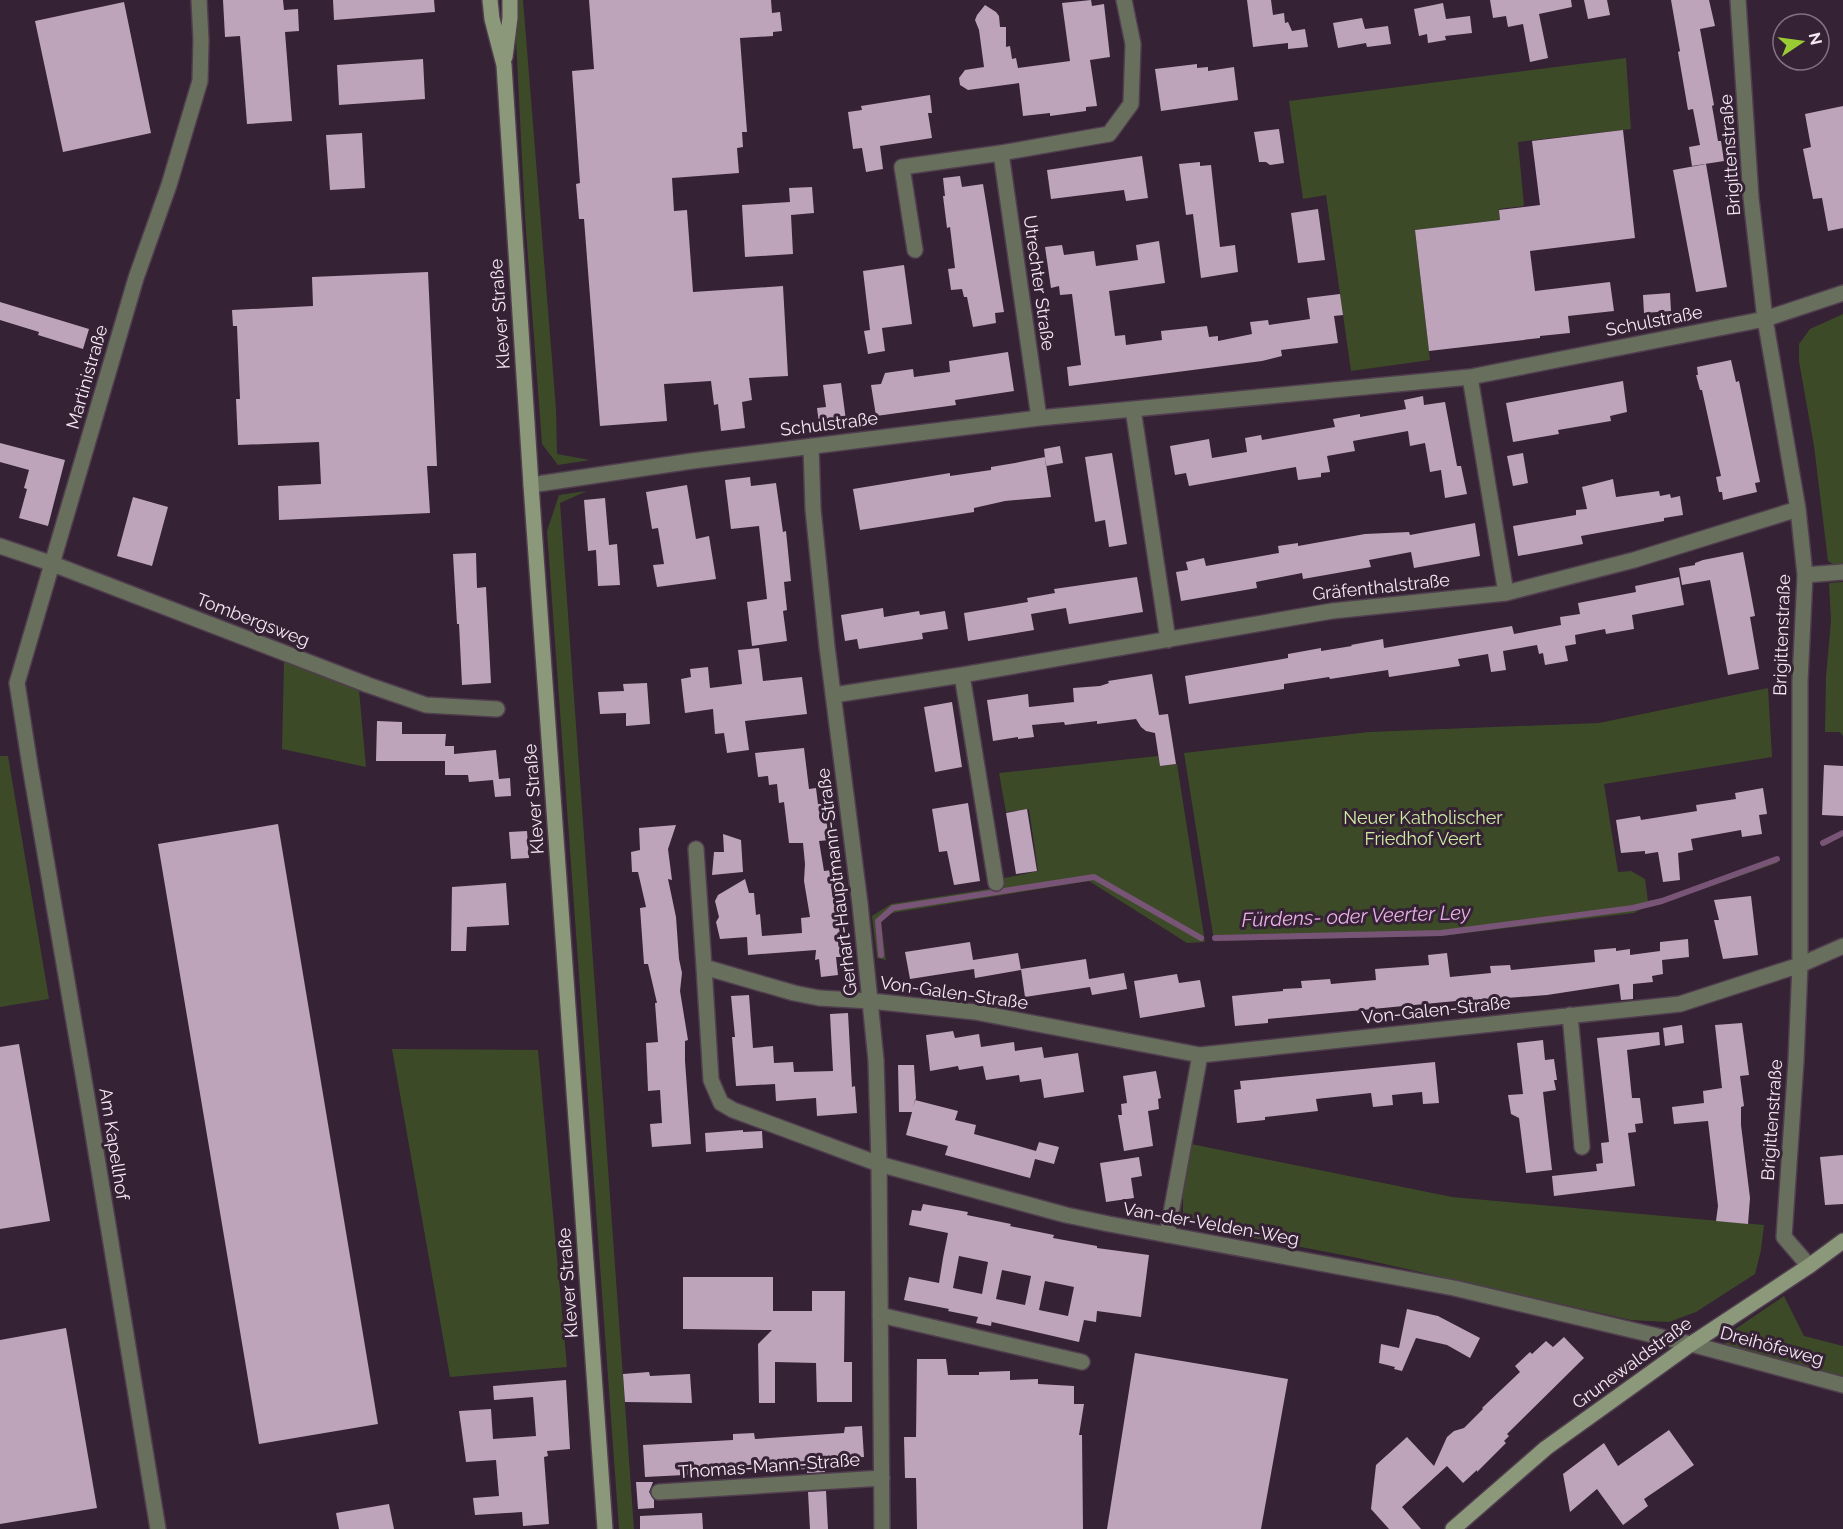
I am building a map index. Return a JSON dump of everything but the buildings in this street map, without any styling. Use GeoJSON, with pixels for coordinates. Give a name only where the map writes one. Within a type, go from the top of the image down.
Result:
{"type":"FeatureCollection","features":[{"type":"Feature","properties":{"kind":"main road","name":"Klever Straße"},"geometry":{"type":"LineString","coordinates":[[490,0],[492,19],[504,65],[531,485],[605,1529]]}},
{"type":"Feature","properties":{"kind":"main road","name":"Klever Straße"},"geometry":{"type":"LineString","coordinates":[[504,65],[510,0]]}},
{"type":"Feature","properties":{"kind":"main road","name":"Grunewaldstraße"},"geometry":{"type":"LineString","coordinates":[[1453,1529],[1546,1448],[1691,1344],[1843,1241]]}},
{"type":"Feature","properties":{"kind":"street","name":"Martinistraße"},"geometry":{"type":"LineString","coordinates":[[30,766],[17,683],[136,278],[170,185],[200,81],[199,0]]}},
{"type":"Feature","properties":{"kind":"street"},"geometry":{"type":"LineString","coordinates":[[915,250],[902,166],[1000,153],[1109,134],[1131,104],[1133,44],[1125,0]]}},
{"type":"Feature","properties":{"kind":"street","name":"Brigittenstraße"},"geometry":{"type":"LineString","coordinates":[[1738,0],[1751,198],[1765,319],[1798,509],[1805,575],[1800,681],[1800,966],[1784,1237],[1809,1266]]}},
{"type":"Feature","properties":{"kind":"street","name":"Utrechter Straße"},"geometry":{"type":"LineString","coordinates":[[1000,153],[1039,418]]}},
{"type":"Feature","properties":{"kind":"street","name":"Schulstraße"},"geometry":{"type":"LineString","coordinates":[[531,485],[692,460],[1039,418],[1470,377],[1765,319],[1843,293]]}},
{"type":"Feature","properties":{"kind":"street"},"geometry":{"type":"LineString","coordinates":[[1470,377],[1506,593]]}},
{"type":"Feature","properties":{"kind":"street"},"geometry":{"type":"LineString","coordinates":[[1133,409],[1168,640]]}},
{"type":"Feature","properties":{"kind":"street","name":"Gerhart-Hauptmann-Straße"},"geometry":{"type":"LineString","coordinates":[[811,446],[813,509],[876,1060],[882,1529]]}},
{"type":"Feature","properties":{"kind":"street","name":"Gräfenthalstraße"},"geometry":{"type":"LineString","coordinates":[[834,695],[1332,611],[1506,593],[1634,560],[1798,509]]}},
{"type":"Feature","properties":{"kind":"street","name":"Tombergsweg"},"geometry":{"type":"LineString","coordinates":[[0,546],[426,705],[497,709]]}},
{"type":"Feature","properties":{"kind":"street"},"geometry":{"type":"LineString","coordinates":[[1805,575],[1843,572]]}},
{"type":"Feature","properties":{"kind":"street"},"geometry":{"type":"LineString","coordinates":[[962,675],[996,883]]}},
{"type":"Feature","properties":{"kind":"street","name":"Am Kapellhof"},"geometry":{"type":"LineString","coordinates":[[30,766],[158,1529]]}},
{"type":"Feature","properties":{"kind":"street"},"geometry":{"type":"LineString","coordinates":[[696,849],[704,967]]}},
{"type":"Feature","properties":{"kind":"street","name":"Von-Galen-Straße"},"geometry":{"type":"LineString","coordinates":[[704,967],[819,998],[975,1012],[1200,1055],[1680,1004],[1800,966],[1843,946]]}},
{"type":"Feature","properties":{"kind":"street","name":"Van-der-Velden-Weg"},"geometry":{"type":"LineString","coordinates":[[704,967],[711,1080],[721,1103],[733,1110],[879,1164],[1066,1215],[1454,1288],[1691,1344]]}},
{"type":"Feature","properties":{"kind":"street"},"geometry":{"type":"LineString","coordinates":[[1569,1015],[1582,1147]]}},
{"type":"Feature","properties":{"kind":"street"},"geometry":{"type":"LineString","coordinates":[[1167,1235],[1200,1055]]}},
{"type":"Feature","properties":{"kind":"street"},"geometry":{"type":"LineString","coordinates":[[880,1315],[1082,1362]]}},
{"type":"Feature","properties":{"kind":"street","name":"Dreihöfeweg"},"geometry":{"type":"LineString","coordinates":[[1691,1344],[1843,1385]]}},
{"type":"Feature","properties":{"kind":"street","name":"Thomas-Mann-Straße"},"geometry":{"type":"LineString","coordinates":[[659,1492],[882,1478]]}},
{"type":"Feature","properties":{"kind":"green space"},"geometry":{"type":"Polygon","coordinates":[[[514,0],[523,0],[556,409],[557,454],[590,460],[558,465],[542,444],[525,217],[514,0]]]}},
{"type":"Feature","properties":{"kind":"green space"},"geometry":{"type":"Polygon","coordinates":[[[1626,58],[1631,129],[1518,142],[1524,206],[1499,209],[1500,220],[1415,230],[1430,360],[1351,371],[1326,195],[1303,199],[1289,101],[1626,58]]]}},
{"type":"Feature","properties":{"kind":"green space"},"geometry":{"type":"Polygon","coordinates":[[[1843,314],[1843,565],[1836,566],[1828,561],[1814,446],[1799,361],[1799,344],[1810,329],[1843,314]]]}},
{"type":"Feature","properties":{"kind":"green space"},"geometry":{"type":"Polygon","coordinates":[[[587,491],[560,503],[634,1529],[619,1529],[547,531],[559,495],[587,491]]]}},
{"type":"Feature","properties":{"kind":"green space"},"geometry":{"type":"Polygon","coordinates":[[[1843,582],[1843,736],[1840,732],[1825,732],[1826,677],[1831,621],[1829,583],[1843,582]]]}},
{"type":"Feature","properties":{"kind":"green space"},"geometry":{"type":"Polygon","coordinates":[[[284,661],[359,690],[366,767],[282,749],[284,661]]]}},
{"type":"Feature","properties":{"kind":"green space","name":"Neuer Katholischer Friedhof Veert"},"geometry":{"type":"Polygon","coordinates":[[[1768,688],[1772,757],[1604,784],[1618,872],[1631,871],[1645,879],[1648,901],[1664,898],[1777,858],[1777,863],[1663,903],[1649,905],[1634,913],[1441,936],[1214,941],[1184,753],[1369,732],[1599,723],[1768,688]]]}},
{"type":"Feature","properties":{"kind":"green space"},"geometry":{"type":"Polygon","coordinates":[[[0,756],[8,756],[49,999],[0,1007],[0,756]]]}},
{"type":"Feature","properties":{"kind":"green space"},"geometry":{"type":"Polygon","coordinates":[[[1158,756],[1160,766],[1177,764],[1205,942],[1187,943],[1089,881],[892,913],[881,921],[886,960],[877,958],[872,916],[891,904],[1001,887],[1000,879],[1038,871],[1029,809],[1006,812],[999,773],[1158,756]]]}},
{"type":"Feature","properties":{"kind":"green space"},"geometry":{"type":"Polygon","coordinates":[[[392,1049],[538,1050],[567,1367],[450,1377],[392,1049]]]}},
{"type":"Feature","properties":{"kind":"green space"},"geometry":{"type":"Polygon","coordinates":[[[1191,1144],[1452,1197],[1764,1225],[1761,1250],[1755,1274],[1696,1312],[1669,1322],[1631,1320],[1358,1258],[1207,1229],[1183,1214],[1183,1195],[1191,1144]]]}},
{"type":"Feature","properties":{"kind":"green space"},"geometry":{"type":"Polygon","coordinates":[[[1784,1296],[1804,1336],[1843,1346],[1843,1379],[1728,1348],[1722,1338],[1784,1296]]]}},
{"type":"Feature","properties":{"kind":"waterway","name":"Fürdens- oder Veerter Ley"},"geometry":{"type":"LineString","coordinates":[[1823,843],[1843,833]]}},
{"type":"Feature","properties":{"kind":"waterway","name":"Fürdens- oder Veerter Ley"},"geometry":{"type":"LineString","coordinates":[[1215,938],[1441,933],[1633,908],[1662,901],[1777,859]]}},
{"type":"Feature","properties":{"kind":"waterway","name":"Fürdens- oder Veerter Ley"},"geometry":{"type":"LineString","coordinates":[[881,955],[878,921],[893,908],[1094,877],[1201,938]]}}]}
